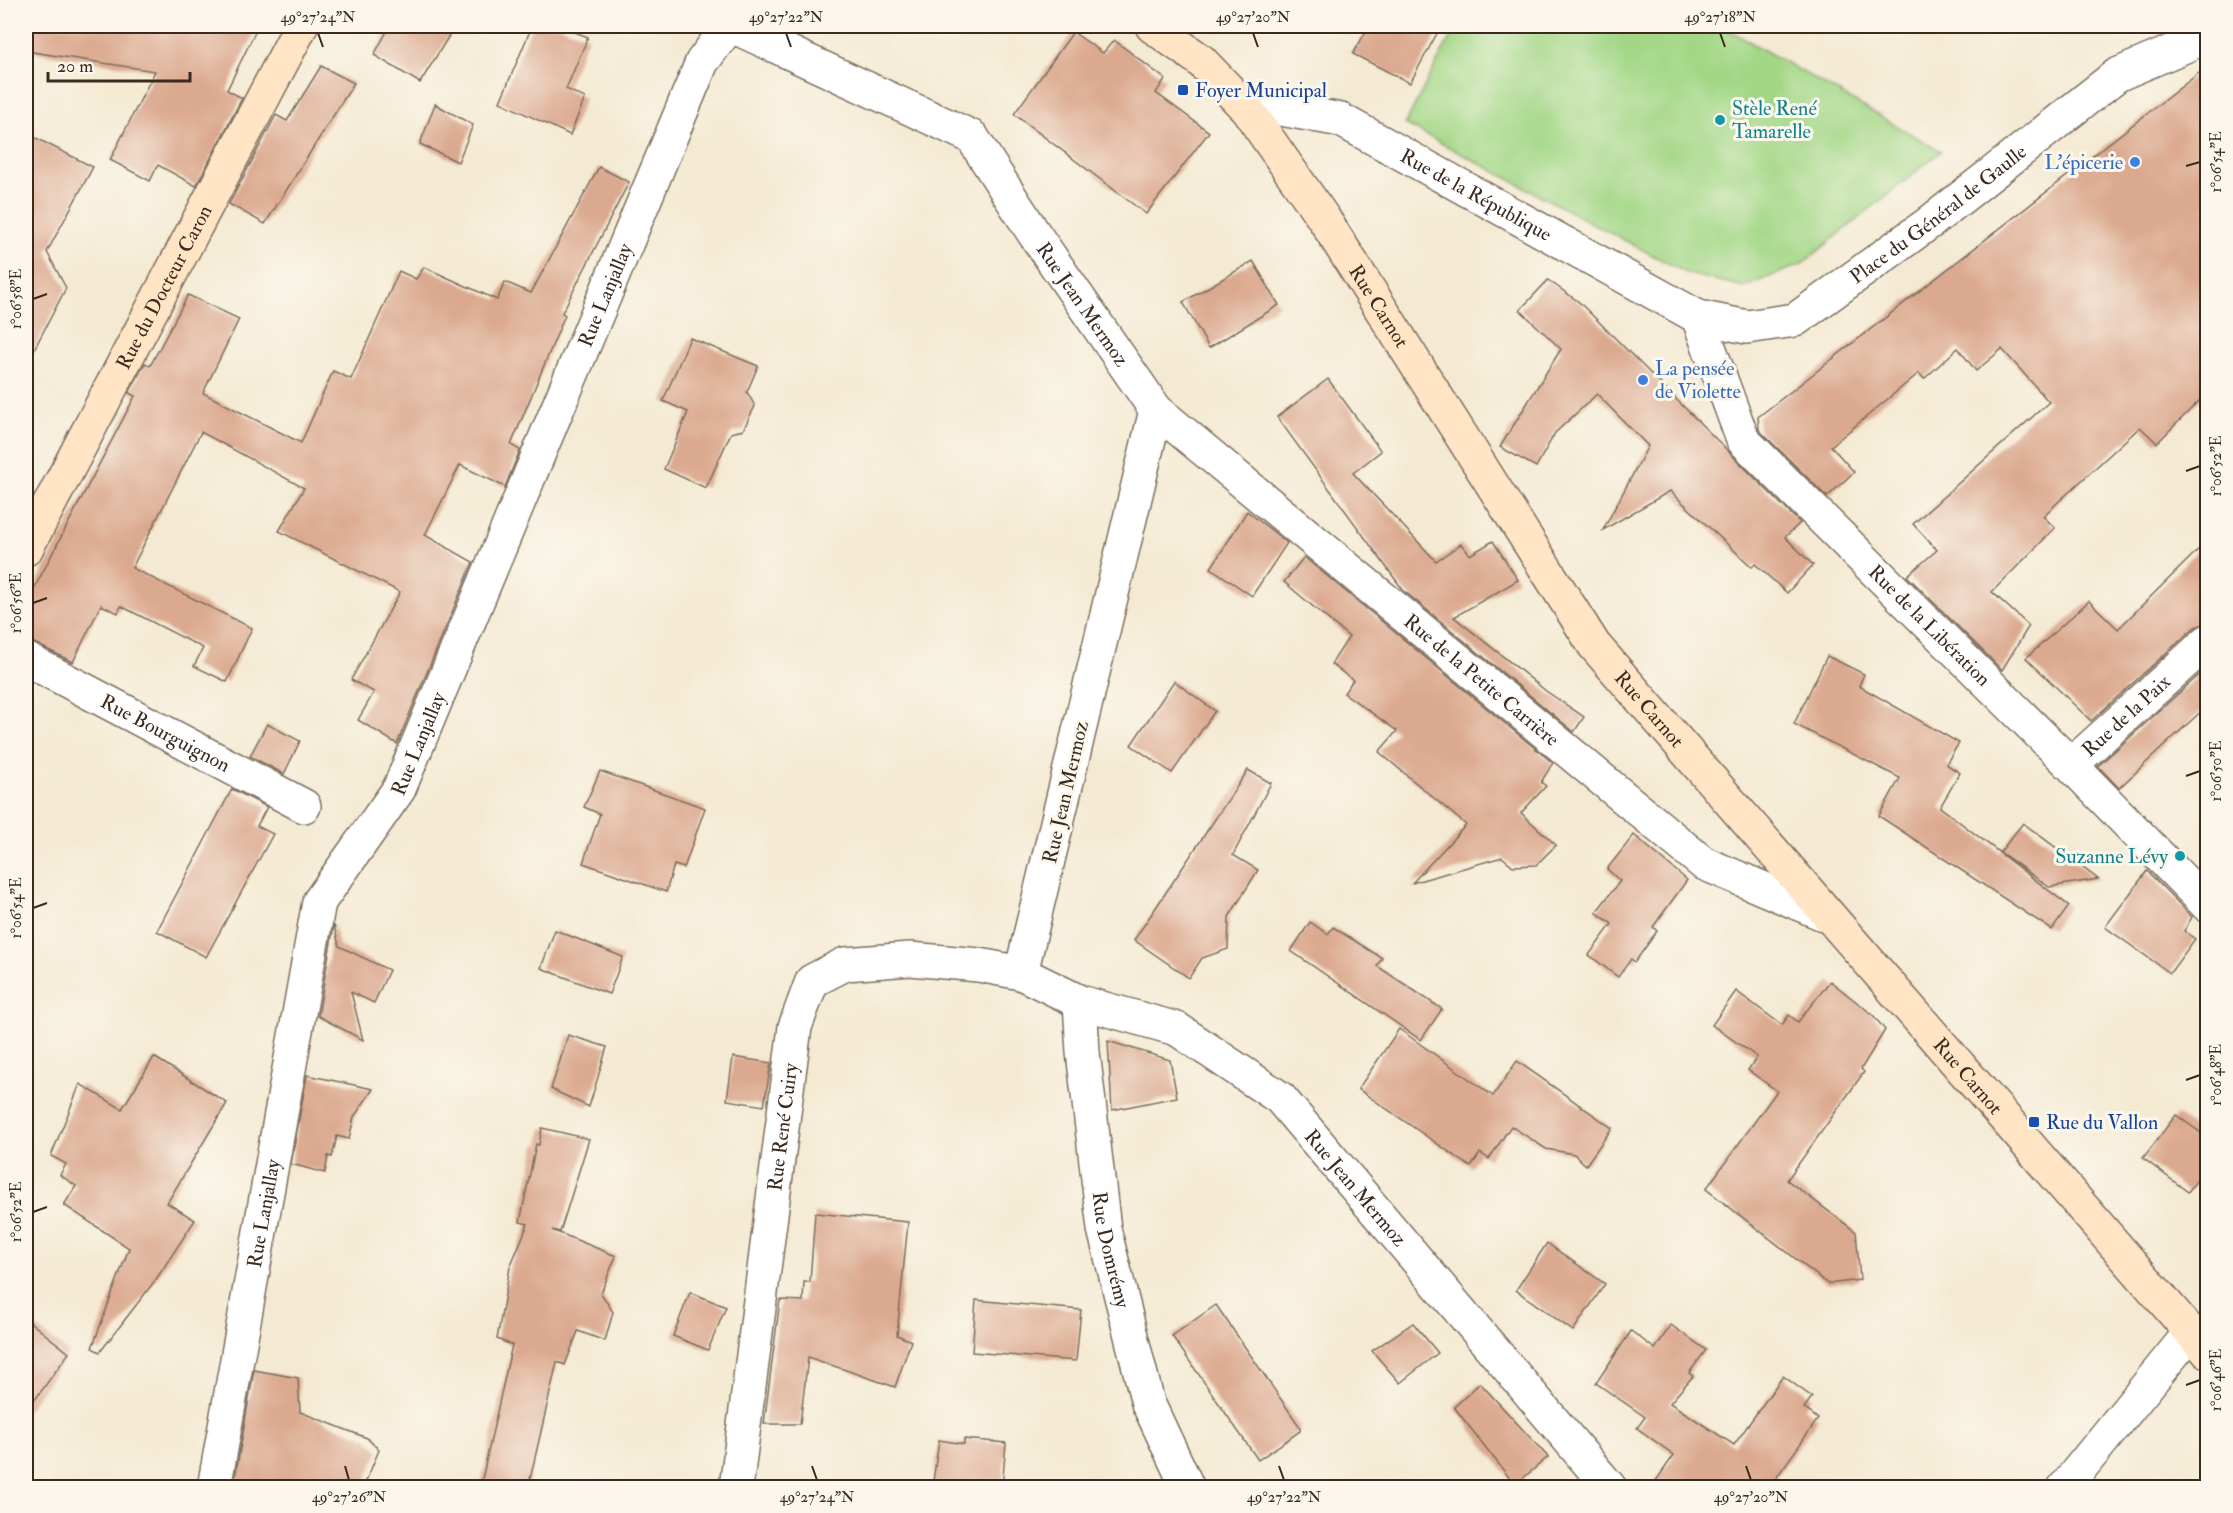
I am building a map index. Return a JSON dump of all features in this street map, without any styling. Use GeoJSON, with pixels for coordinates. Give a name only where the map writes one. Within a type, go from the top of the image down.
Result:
{"type":"FeatureCollection","features":[{"type":"Feature","properties":{"kind":"street","name":"Rue du Docteur Caron"},"geometry":{"type":"LineString","coordinates":[[26,549],[301,26]]}},
{"type":"Feature","properties":{"kind":"street","name":"Rue Jean Mermoz"},"geometry":{"type":"LineString","coordinates":[[730,26],[972,137],[1033,232],[1156,410],[1021,973],[1080,1002],[1177,1029],[1280,1098],[1610,1488]]}},
{"type":"Feature","properties":{"kind":"street","name":"Rue Lanjallay"},"geometry":{"type":"LineString","coordinates":[[214,1488],[319,902],[399,789],[702,62],[730,26]]}},
{"type":"Feature","properties":{"kind":"street","name":"Rue Carnot"},"geometry":{"type":"LineString","coordinates":[[1152,26],[1200,60],[1243,102],[1324,219],[1594,645],[2199,1342]]}},
{"type":"Feature","properties":{"kind":"street","name":"Place du Général de Gaulle"},"geometry":{"type":"LineString","coordinates":[[2173,26],[2206,40]]}},
{"type":"Feature","properties":{"kind":"street","name":"Place du Général de Gaulle"},"geometry":{"type":"LineString","coordinates":[[1698,317],[1747,327],[1795,320],[1929,223],[2117,75],[2206,40]]}},
{"type":"Feature","properties":{"kind":"street","name":"Rue de la République"},"geometry":{"type":"LineString","coordinates":[[1243,102],[1341,120],[1698,317]]}},
{"type":"Feature","properties":{"kind":"street","name":"Rue de la Libération"},"geometry":{"type":"LineString","coordinates":[[1698,317],[1743,440],[2071,765],[2208,906]]}},
{"type":"Feature","properties":{"kind":"street","name":"Rue de la Petite Carrière"},"geometry":{"type":"LineString","coordinates":[[1156,410],[1703,863],[1828,916]]}},
{"type":"Feature","properties":{"kind":"street","name":"Rue de la Paix"},"geometry":{"type":"LineString","coordinates":[[2071,765],[2208,641]]}},
{"type":"Feature","properties":{"kind":"street","name":"Rue Bourguignon"},"geometry":{"type":"LineString","coordinates":[[26,659],[304,806]]}},
{"type":"Feature","properties":{"kind":"street","name":"Rue René Cuiry"},"geometry":{"type":"LineString","coordinates":[[736,1488],[795,1027],[812,981],[846,964],[910,959],[979,965],[1021,973]]}},
{"type":"Feature","properties":{"kind":"street","name":"Rue Domrémy"},"geometry":{"type":"LineString","coordinates":[[1080,1002],[1083,1052],[1104,1229],[1148,1403],[1188,1488]]}},
{"type":"Feature","properties":{"kind":"street"},"geometry":{"type":"LineString","coordinates":[[2064,1488],[2199,1342]]}},
{"type":"Feature","properties":{"kind":"green space"},"geometry":{"type":"Polygon","coordinates":[[[1456,26],[1722,26],[1941,151],[1802,264],[1745,287],[1688,274],[1405,124],[1456,26]]]}},
{"type":"Feature","properties":{"kind":"building"},"geometry":{"type":"Polygon","coordinates":[[[26,26],[258,26],[227,90],[242,98],[196,186],[158,165],[150,181],[110,160],[155,71],[26,51],[26,26]]]}},
{"type":"Feature","properties":{"kind":"building"},"geometry":{"type":"Polygon","coordinates":[[[390,26],[455,26],[420,83],[374,55],[390,26]]]}},
{"type":"Feature","properties":{"kind":"building"},"geometry":{"type":"Polygon","coordinates":[[[532,26],[559,26],[588,37],[566,89],[585,98],[570,135],[500,102],[532,26]]]}},
{"type":"Feature","properties":{"kind":"building"},"geometry":{"type":"Polygon","coordinates":[[[1369,26],[1441,26],[1410,83],[1353,54],[1369,26]]]}},
{"type":"Feature","properties":{"kind":"building"},"geometry":{"type":"Polygon","coordinates":[[[1073,32],[1103,53],[1114,40],[1165,79],[1156,93],[1209,132],[1146,214],[1014,114],[1073,32]]]}},
{"type":"Feature","properties":{"kind":"building"},"geometry":{"type":"Polygon","coordinates":[[[321,66],[354,83],[265,224],[229,204],[276,115],[287,121],[321,66]]]}},
{"type":"Feature","properties":{"kind":"building"},"geometry":{"type":"Polygon","coordinates":[[[2208,66],[2208,392],[2157,443],[2140,427],[2043,516],[2055,528],[1992,592],[2029,626],[2002,670],[1907,576],[1937,550],[1913,524],[2049,402],[2002,349],[1976,371],[1958,348],[1924,379],[1919,373],[1831,446],[1854,472],[1827,497],[1759,430],[1758,417],[2208,66]]]}},
{"type":"Feature","properties":{"kind":"building"},"geometry":{"type":"Polygon","coordinates":[[[435,104],[473,125],[458,162],[420,144],[435,104]]]}},
{"type":"Feature","properties":{"kind":"building"},"geometry":{"type":"Polygon","coordinates":[[[26,133],[93,167],[47,252],[66,288],[26,365],[26,133]]]}},
{"type":"Feature","properties":{"kind":"building"},"geometry":{"type":"Polygon","coordinates":[[[599,167],[629,182],[562,313],[565,315],[511,445],[520,450],[505,487],[460,465],[425,535],[473,562],[397,744],[358,720],[374,692],[351,680],[400,592],[279,531],[304,488],[201,432],[132,568],[252,628],[227,682],[194,666],[203,648],[121,606],[118,613],[101,605],[73,662],[26,639],[26,604],[135,396],[129,393],[145,363],[150,366],[188,295],[239,319],[203,393],[301,443],[333,371],[351,379],[399,271],[416,279],[424,267],[497,300],[505,282],[531,293],[599,167]]]}},
{"type":"Feature","properties":{"kind":"building"},"geometry":{"type":"Polygon","coordinates":[[[1253,261],[1279,305],[1209,348],[1183,302],[1253,261]]]}},
{"type":"Feature","properties":{"kind":"building"},"geometry":{"type":"Polygon","coordinates":[[[1548,280],[1579,302],[1800,523],[1785,537],[1813,565],[1787,593],[1755,564],[1752,567],[1670,491],[1603,530],[1648,446],[1597,394],[1555,433],[1536,467],[1500,447],[1561,349],[1520,310],[1548,280]]]}},
{"type":"Feature","properties":{"kind":"building"},"geometry":{"type":"Polygon","coordinates":[[[690,338],[758,366],[747,392],[755,406],[743,430],[731,433],[706,488],[664,469],[688,412],[663,401],[690,338]]]}},
{"type":"Feature","properties":{"kind":"building"},"geometry":{"type":"Polygon","coordinates":[[[1328,379],[1381,451],[1353,473],[1436,561],[1461,544],[1470,555],[1493,541],[1518,580],[1454,617],[1546,691],[1584,717],[1574,732],[1403,590],[1277,417],[1328,379]]]}},
{"type":"Feature","properties":{"kind":"building"},"geometry":{"type":"Polygon","coordinates":[[[1247,511],[1287,543],[1252,596],[1211,568],[1247,511]]]}},
{"type":"Feature","properties":{"kind":"building"},"geometry":{"type":"Polygon","coordinates":[[[2208,540],[2208,623],[2195,627],[2091,721],[2026,658],[2089,601],[2118,629],[2208,540]]]}},
{"type":"Feature","properties":{"kind":"building"},"geometry":{"type":"Polygon","coordinates":[[[1304,557],[1553,763],[1541,782],[1546,786],[1521,813],[1556,845],[1536,865],[1513,866],[1502,857],[1412,883],[1466,825],[1379,752],[1397,731],[1344,693],[1353,680],[1331,664],[1349,637],[1284,582],[1304,557]]]}},
{"type":"Feature","properties":{"kind":"building"},"geometry":{"type":"Polygon","coordinates":[[[1827,656],[1864,674],[1859,686],[1959,743],[1946,764],[1960,773],[1940,807],[2069,906],[2052,930],[1879,816],[1900,778],[1794,724],[1827,656]]]}},
{"type":"Feature","properties":{"kind":"building"},"geometry":{"type":"Polygon","coordinates":[[[2208,667],[2208,705],[2119,788],[2098,766],[2208,667]]]}},
{"type":"Feature","properties":{"kind":"building"},"geometry":{"type":"Polygon","coordinates":[[[1174,681],[1215,711],[1172,773],[1131,745],[1174,681]]]}},
{"type":"Feature","properties":{"kind":"building"},"geometry":{"type":"Polygon","coordinates":[[[267,724],[300,741],[284,774],[250,756],[267,724]]]}},
{"type":"Feature","properties":{"kind":"building"},"geometry":{"type":"Polygon","coordinates":[[[1248,770],[1271,783],[1233,855],[1258,870],[1229,917],[1228,949],[1202,958],[1189,978],[1134,940],[1248,770]]]}},
{"type":"Feature","properties":{"kind":"building"},"geometry":{"type":"Polygon","coordinates":[[[600,771],[705,808],[684,868],[674,865],[666,892],[583,863],[600,814],[584,807],[600,771]]]}},
{"type":"Feature","properties":{"kind":"building"},"geometry":{"type":"Polygon","coordinates":[[[232,789],[267,807],[257,826],[273,834],[206,957],[157,931],[232,789]]]}},
{"type":"Feature","properties":{"kind":"building"},"geometry":{"type":"Polygon","coordinates":[[[2023,823],[2098,879],[2049,887],[2000,852],[2023,823]]]}},
{"type":"Feature","properties":{"kind":"building"},"geometry":{"type":"Polygon","coordinates":[[[1634,835],[1687,880],[1653,927],[1657,931],[1635,962],[1631,959],[1618,977],[1589,955],[1612,924],[1596,912],[1620,881],[1607,869],[1634,835]]]}},
{"type":"Feature","properties":{"kind":"building"},"geometry":{"type":"Polygon","coordinates":[[[2147,871],[2192,917],[2184,931],[2195,939],[2170,973],[2105,927],[2147,871]]]}},
{"type":"Feature","properties":{"kind":"building"},"geometry":{"type":"Polygon","coordinates":[[[1310,922],[1328,934],[1333,927],[1382,958],[1377,966],[1442,1009],[1421,1040],[1291,951],[1310,922]]]}},
{"type":"Feature","properties":{"kind":"building"},"geometry":{"type":"Polygon","coordinates":[[[334,925],[339,946],[389,970],[374,1003],[351,992],[363,1040],[318,1016],[334,925]]]}},
{"type":"Feature","properties":{"kind":"building"},"geometry":{"type":"Polygon","coordinates":[[[555,930],[623,957],[609,994],[541,968],[555,930]]]}},
{"type":"Feature","properties":{"kind":"building"},"geometry":{"type":"Polygon","coordinates":[[[1830,981],[1873,1015],[1885,1030],[1861,1069],[1864,1072],[1787,1180],[1856,1232],[1860,1280],[1828,1284],[1706,1189],[1777,1091],[1748,1070],[1757,1057],[1712,1025],[1736,991],[1782,1025],[1789,1015],[1798,1022],[1830,981]]]}},
{"type":"Feature","properties":{"kind":"building"},"geometry":{"type":"Polygon","coordinates":[[[1399,1029],[1493,1096],[1517,1061],[1612,1128],[1586,1165],[1574,1154],[1546,1149],[1511,1126],[1489,1159],[1480,1153],[1471,1167],[1358,1089],[1399,1029]]]}},
{"type":"Feature","properties":{"kind":"building"},"geometry":{"type":"Polygon","coordinates":[[[568,1035],[607,1047],[589,1107],[551,1089],[568,1035]]]}},
{"type":"Feature","properties":{"kind":"building"},"geometry":{"type":"Polygon","coordinates":[[[1108,1041],[1170,1060],[1177,1097],[1112,1110],[1108,1041]]]}},
{"type":"Feature","properties":{"kind":"building"},"geometry":{"type":"Polygon","coordinates":[[[154,1057],[227,1103],[167,1203],[195,1220],[157,1278],[100,1352],[92,1348],[129,1248],[64,1205],[76,1186],[60,1175],[66,1164],[51,1156],[80,1084],[122,1109],[154,1057]]]}},
{"type":"Feature","properties":{"kind":"building"},"geometry":{"type":"Polygon","coordinates":[[[733,1057],[771,1063],[764,1106],[727,1100],[733,1057]]]}},
{"type":"Feature","properties":{"kind":"building"},"geometry":{"type":"Polygon","coordinates":[[[307,1075],[373,1089],[354,1117],[349,1139],[337,1136],[332,1157],[328,1156],[325,1173],[291,1164],[307,1075]]]}},
{"type":"Feature","properties":{"kind":"building"},"geometry":{"type":"Polygon","coordinates":[[[2176,1115],[2208,1138],[2208,1165],[2188,1192],[2143,1158],[2176,1115]]]}},
{"type":"Feature","properties":{"kind":"building"},"geometry":{"type":"Polygon","coordinates":[[[542,1128],[589,1139],[560,1232],[552,1230],[616,1256],[601,1293],[613,1312],[605,1341],[578,1331],[565,1365],[557,1362],[528,1488],[480,1488],[512,1345],[497,1339],[510,1267],[528,1224],[520,1222],[536,1144],[539,1145],[542,1128]]]}},
{"type":"Feature","properties":{"kind":"building"},"geometry":{"type":"Polygon","coordinates":[[[815,1213],[908,1222],[897,1335],[911,1341],[895,1387],[808,1357],[800,1424],[764,1424],[780,1300],[803,1301],[804,1282],[810,1282],[815,1213]]]}},
{"type":"Feature","properties":{"kind":"building"},"geometry":{"type":"Polygon","coordinates":[[[1547,1243],[1605,1284],[1573,1331],[1516,1290],[1547,1243]]]}},
{"type":"Feature","properties":{"kind":"building"},"geometry":{"type":"Polygon","coordinates":[[[690,1292],[726,1307],[708,1350],[673,1336],[690,1292]]]}},
{"type":"Feature","properties":{"kind":"building"},"geometry":{"type":"Polygon","coordinates":[[[976,1300],[1081,1310],[1076,1361],[972,1352],[976,1300]]]}},
{"type":"Feature","properties":{"kind":"building"},"geometry":{"type":"Polygon","coordinates":[[[1216,1305],[1300,1427],[1300,1431],[1258,1460],[1172,1336],[1216,1305]]]}},
{"type":"Feature","properties":{"kind":"building"},"geometry":{"type":"Polygon","coordinates":[[[26,1319],[69,1353],[26,1412],[26,1319]]]}},
{"type":"Feature","properties":{"kind":"building"},"geometry":{"type":"Polygon","coordinates":[[[1413,1323],[1438,1353],[1400,1383],[1372,1351],[1413,1323]]]}},
{"type":"Feature","properties":{"kind":"building"},"geometry":{"type":"Polygon","coordinates":[[[1671,1325],[1706,1350],[1689,1373],[1693,1376],[1670,1403],[1734,1445],[1783,1376],[1812,1397],[1804,1408],[1818,1419],[1769,1488],[1651,1488],[1674,1455],[1637,1428],[1645,1417],[1596,1383],[1631,1331],[1655,1349],[1671,1325]]]}},
{"type":"Feature","properties":{"kind":"building"},"geometry":{"type":"Polygon","coordinates":[[[254,1370],[298,1378],[300,1412],[367,1438],[379,1450],[363,1488],[247,1488],[234,1483],[254,1370]]]}},
{"type":"Feature","properties":{"kind":"building"},"geometry":{"type":"Polygon","coordinates":[[[1480,1383],[1548,1457],[1515,1485],[1454,1407],[1480,1383]]]}},
{"type":"Feature","properties":{"kind":"building"},"geometry":{"type":"Polygon","coordinates":[[[964,1439],[1006,1443],[1002,1488],[932,1488],[939,1440],[964,1444],[964,1439]]]}},
{"type":"Feature","properties":{"kind":"place","name":"Foyer Municipal"},"geometry":{"type":"Point","coordinates":[1183,90]}},
{"type":"Feature","properties":{"kind":"place","name":"Stèle René Tamarelle"},"geometry":{"type":"Point","coordinates":[1720,120]}},
{"type":"Feature","properties":{"kind":"place","name":"L'épicerie"},"geometry":{"type":"Point","coordinates":[2135,162]}},
{"type":"Feature","properties":{"kind":"place","name":"La pensée de Violette"},"geometry":{"type":"Point","coordinates":[1643,380]}},
{"type":"Feature","properties":{"kind":"place","name":"Suzanne Lévy"},"geometry":{"type":"Point","coordinates":[2180,856]}},
{"type":"Feature","properties":{"kind":"place","name":"Rue du Vallon"},"geometry":{"type":"Point","coordinates":[2034,1122]}}]}
